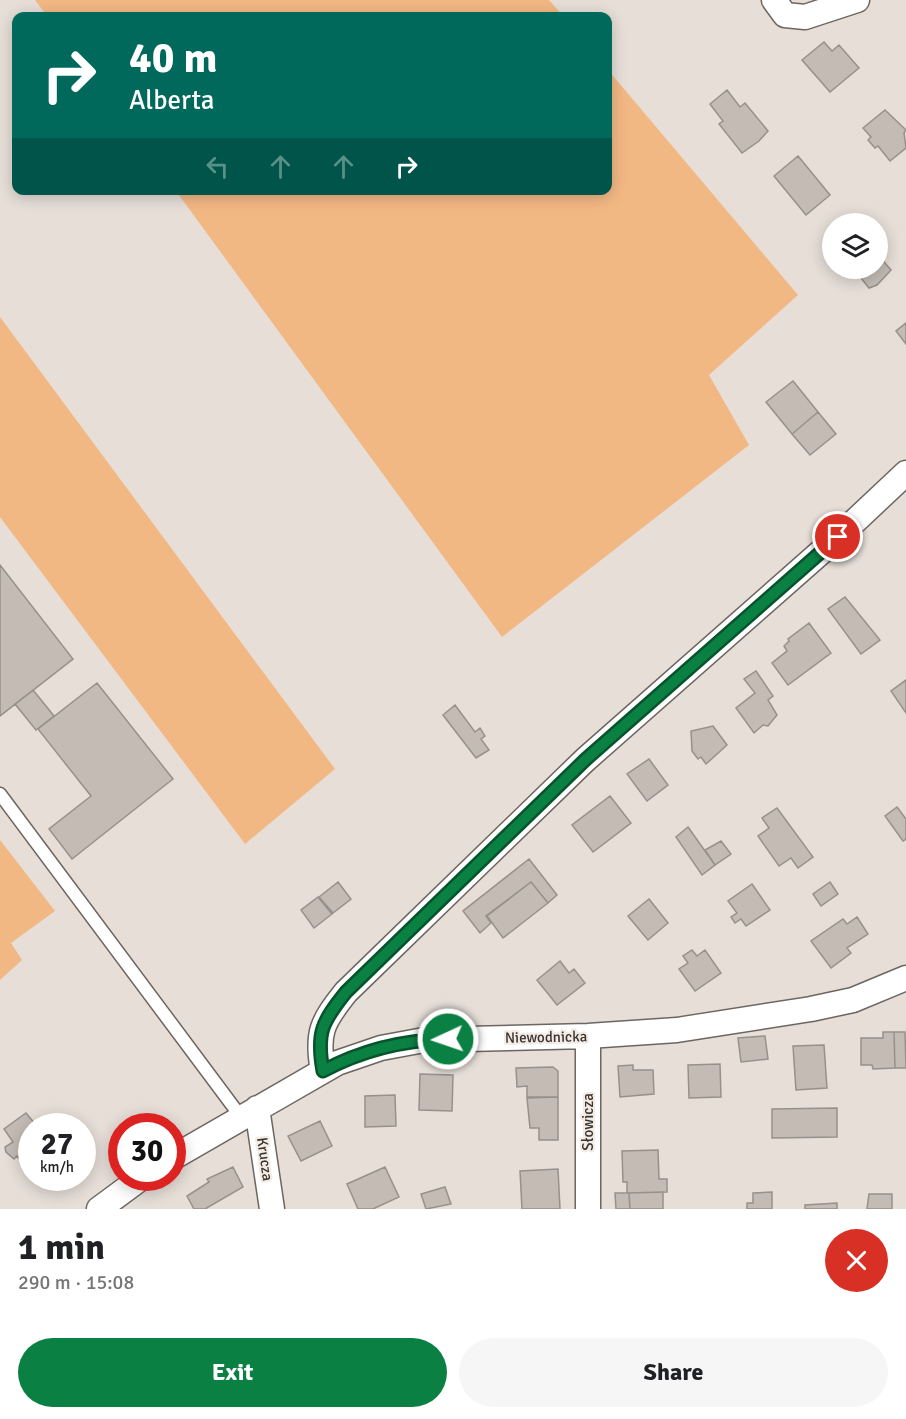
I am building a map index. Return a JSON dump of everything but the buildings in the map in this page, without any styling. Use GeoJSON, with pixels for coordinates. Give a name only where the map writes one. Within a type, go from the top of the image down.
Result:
{"type":"FeatureCollection","features":[{"type":"Feature","properties":{"kind":"street"},"geometry":{"type":"LineString","coordinates":[[774,0],[785,15],[806,17],[857,0]]}},
{"type":"Feature","properties":{"kind":"street"},"geometry":{"type":"LineString","coordinates":[[323,1071],[318,1045],[324,1020],[346,992],[585,760],[838,537],[906,472]]}},
{"type":"Feature","properties":{"kind":"street","name":"Niewodnicka"},"geometry":{"type":"LineString","coordinates":[[186,1150],[323,1071],[381,1048],[424,1040],[588,1036],[677,1030],[811,1010],[853,1000],[906,978]]}},
{"type":"Feature","properties":{"kind":"street","name":"Słowicza"},"geometry":{"type":"LineString","coordinates":[[588,1036],[588,1209]]}},
{"type":"Feature","properties":{"kind":"street","name":"Krucza"},"geometry":{"type":"LineString","coordinates":[[249,1113],[272,1209]]}},
{"type":"Feature","properties":{"kind":"street"},"geometry":{"type":"LineString","coordinates":[[99,1209],[123,1191]]}},
{"type":"Feature","properties":{"kind":"lane"},"geometry":{"type":"LineString","coordinates":[[0,794],[249,1113]]}},
{"type":"Feature","properties":{"kind":"shaded area"},"geometry":{"type":"Polygon","coordinates":[[[35,0],[549,0],[560,12],[44,12],[35,0]]]}},
{"type":"Feature","properties":{"kind":"shaded area"},"geometry":{"type":"Polygon","coordinates":[[[612,75],[798,295],[709,375],[749,445],[502,637],[179,195],[612,195],[612,75]]]}},
{"type":"Feature","properties":{"kind":"shaded area"},"geometry":{"type":"Polygon","coordinates":[[[0,317],[335,769],[245,844],[0,517],[0,317]]]}},
{"type":"Feature","properties":{"kind":"shaded area"},"geometry":{"type":"Polygon","coordinates":[[[0,840],[55,911],[11,943],[22,960],[0,980],[0,840]]]}},
{"type":"Feature","properties":{"kind":"route"},"geometry":{"type":"LineString","coordinates":[[448,1039],[424,1040],[381,1048],[323,1071],[318,1045],[324,1020],[346,992],[585,760],[838,537]]}}]}
